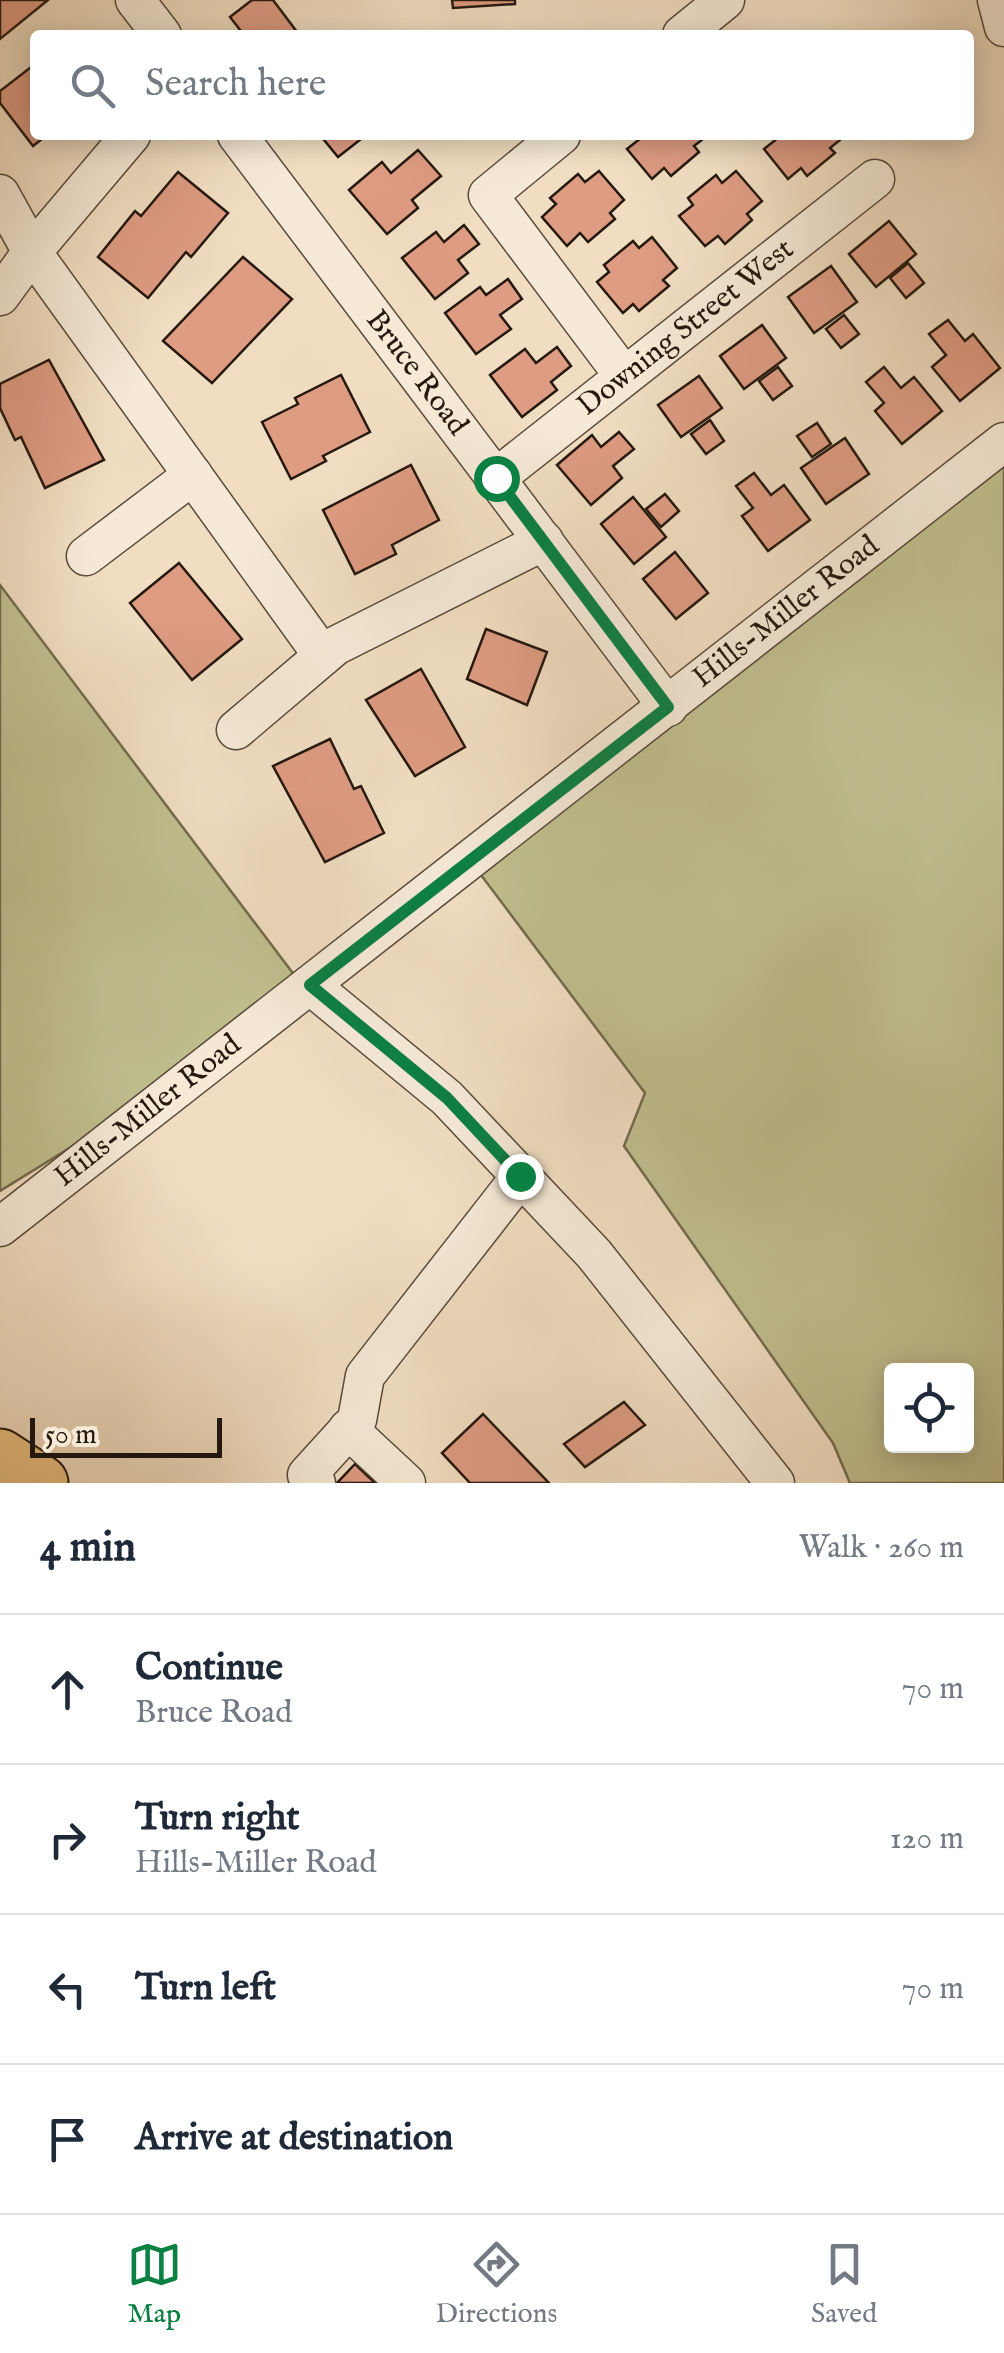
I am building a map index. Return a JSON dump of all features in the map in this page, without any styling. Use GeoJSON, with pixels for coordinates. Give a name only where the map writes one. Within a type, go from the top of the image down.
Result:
{"type":"FeatureCollection","features":[{"type":"Feature","properties":{"kind":"highway"},"geometry":{"type":"LineString","coordinates":[[0,1457],[40,1483]]}},
{"type":"Feature","properties":{"kind":"street"},"geometry":{"type":"LineString","coordinates":[[136,0],[158,30]]}},
{"type":"Feature","properties":{"kind":"street"},"geometry":{"type":"LineString","coordinates":[[688,30],[725,0]]}},
{"type":"Feature","properties":{"kind":"street"},"geometry":{"type":"LineString","coordinates":[[997,0],[1004,26]]}},
{"type":"Feature","properties":{"kind":"street"},"geometry":{"type":"LineString","coordinates":[[0,296],[32,252],[128,140]]}},
{"type":"Feature","properties":{"kind":"street","name":"Bruce Road"},"geometry":{"type":"LineString","coordinates":[[241,140],[668,707]]}},
{"type":"Feature","properties":{"kind":"street"},"geometry":{"type":"LineString","coordinates":[[555,140],[488,196],[624,376]]}},
{"type":"Feature","properties":{"kind":"street","name":"Downing Street West"},"geometry":{"type":"LineString","coordinates":[[496,478],[874,179]]}},
{"type":"Feature","properties":{"kind":"street"},"geometry":{"type":"LineString","coordinates":[[0,194],[32,252],[323,656]]}},
{"type":"Feature","properties":{"kind":"street","name":"Hills-Miller Road"},"geometry":{"type":"LineString","coordinates":[[0,1228],[1004,442]]}},
{"type":"Feature","properties":{"kind":"street"},"geometry":{"type":"LineString","coordinates":[[86,556],[192,475]]}},
{"type":"Feature","properties":{"kind":"street"},"geometry":{"type":"LineString","coordinates":[[236,730],[323,656],[544,541]]}},
{"type":"Feature","properties":{"kind":"street"},"geometry":{"type":"LineString","coordinates":[[310,985],[447,1098],[594,1254],[775,1483]]}},
{"type":"Feature","properties":{"kind":"street"},"geometry":{"type":"LineString","coordinates":[[316,1483],[307,1474],[357,1420],[364,1376],[520,1176]]}},
{"type":"Feature","properties":{"kind":"street"},"geometry":{"type":"LineString","coordinates":[[348,1429],[406,1483]]}},
{"type":"Feature","properties":{"kind":"shaded area"},"geometry":{"type":"Polygon","coordinates":[[[1004,457],[1004,1483],[850,1483],[833,1443],[624,1146],[645,1093],[478,871],[1004,457]]]}},
{"type":"Feature","properties":{"kind":"shaded area"},"geometry":{"type":"Polygon","coordinates":[[[0,585],[295,976],[97,1131],[0,1191],[0,585]]]}},
{"type":"Feature","properties":{"kind":"building"},"geometry":{"type":"Polygon","coordinates":[[[0,0],[48,0],[0,39],[0,0]]]}},
{"type":"Feature","properties":{"kind":"building"},"geometry":{"type":"Polygon","coordinates":[[[252,0],[273,0],[296,30],[240,30],[230,17],[252,0]]]}},
{"type":"Feature","properties":{"kind":"building"},"geometry":{"type":"Polygon","coordinates":[[[452,0],[515,0],[515,4],[453,8],[452,0]]]}},
{"type":"Feature","properties":{"kind":"building"},"geometry":{"type":"Polygon","coordinates":[[[30,68],[30,140],[41,140],[33,146],[0,103],[0,91],[30,68]]]}},
{"type":"Feature","properties":{"kind":"building"},"geometry":{"type":"Polygon","coordinates":[[[324,140],[360,140],[338,157],[324,140]]]}},
{"type":"Feature","properties":{"kind":"building"},"geometry":{"type":"Polygon","coordinates":[[[638,140],[702,140],[694,146],[699,152],[671,176],[664,168],[652,179],[627,149],[638,140]]]}},
{"type":"Feature","properties":{"kind":"building"},"geometry":{"type":"Polygon","coordinates":[[[775,140],[840,140],[830,148],[835,153],[807,176],[801,168],[788,179],[764,149],[775,140]]]}},
{"type":"Feature","properties":{"kind":"building"},"geometry":{"type":"Polygon","coordinates":[[[418,150],[441,176],[412,200],[418,208],[387,234],[349,190],[382,162],[391,173],[418,150]]]}},
{"type":"Feature","properties":{"kind":"building"},"geometry":{"type":"Polygon","coordinates":[[[599,171],[624,200],[610,213],[615,219],[588,242],[580,233],[567,246],[542,217],[556,204],[550,198],[578,174],[585,182],[599,171]]]}},
{"type":"Feature","properties":{"kind":"building"},"geometry":{"type":"Polygon","coordinates":[[[736,171],[762,201],[747,214],[752,220],[725,244],[718,236],[705,246],[679,216],[693,205],[688,198],[716,175],[722,183],[736,171]]]}},
{"type":"Feature","properties":{"kind":"building"},"geometry":{"type":"Polygon","coordinates":[[[178,172],[228,213],[191,257],[186,252],[148,298],[98,257],[135,211],[141,216],[178,172]]]}},
{"type":"Feature","properties":{"kind":"building"},"geometry":{"type":"Polygon","coordinates":[[[889,221],[916,254],[876,287],[849,254],[889,221]]]}},
{"type":"Feature","properties":{"kind":"building"},"geometry":{"type":"Polygon","coordinates":[[[464,225],[479,244],[458,260],[468,273],[435,299],[402,258],[436,232],[444,242],[464,225]]]}},
{"type":"Feature","properties":{"kind":"building"},"geometry":{"type":"Polygon","coordinates":[[[652,237],[677,268],[663,280],[669,286],[639,311],[633,304],[623,313],[597,282],[609,272],[604,265],[633,241],[639,248],[652,237]]]}},
{"type":"Feature","properties":{"kind":"building"},"geometry":{"type":"Polygon","coordinates":[[[243,257],[292,299],[212,383],[163,341],[243,257]]]}},
{"type":"Feature","properties":{"kind":"building"},"geometry":{"type":"Polygon","coordinates":[[[908,263],[924,283],[906,298],[890,278],[908,263]]]}},
{"type":"Feature","properties":{"kind":"building"},"geometry":{"type":"Polygon","coordinates":[[[831,266],[857,302],[814,333],[788,297],[831,266]]]}},
{"type":"Feature","properties":{"kind":"building"},"geometry":{"type":"Polygon","coordinates":[[[508,279],[522,299],[500,315],[511,329],[476,354],[445,313],[480,287],[486,295],[508,279]]]}},
{"type":"Feature","properties":{"kind":"building"},"geometry":{"type":"Polygon","coordinates":[[[844,315],[859,334],[841,348],[826,329],[844,315]]]}},
{"type":"Feature","properties":{"kind":"building"},"geometry":{"type":"Polygon","coordinates":[[[948,320],[965,341],[973,334],[1000,368],[960,401],[932,367],[946,355],[929,334],[948,320]]]}},
{"type":"Feature","properties":{"kind":"building"},"geometry":{"type":"Polygon","coordinates":[[[762,325],[786,358],[744,389],[720,356],[762,325]]]}},
{"type":"Feature","properties":{"kind":"building"},"geometry":{"type":"Polygon","coordinates":[[[557,347],[571,366],[551,382],[557,390],[522,417],[490,375],[525,349],[536,363],[557,347]]]}},
{"type":"Feature","properties":{"kind":"building"},"geometry":{"type":"Polygon","coordinates":[[[49,360],[104,460],[45,488],[21,437],[15,440],[0,408],[0,384],[49,360]]]}},
{"type":"Feature","properties":{"kind":"building"},"geometry":{"type":"Polygon","coordinates":[[[778,367],[792,386],[773,400],[759,381],[778,367]]]}},
{"type":"Feature","properties":{"kind":"building"},"geometry":{"type":"Polygon","coordinates":[[[884,367],[901,388],[914,377],[942,411],[902,444],[875,411],[884,403],[866,382],[884,367]]]}},
{"type":"Feature","properties":{"kind":"building"},"geometry":{"type":"Polygon","coordinates":[[[341,375],[370,432],[323,456],[326,461],[291,479],[262,422],[298,404],[295,398],[341,375]]]}},
{"type":"Feature","properties":{"kind":"building"},"geometry":{"type":"Polygon","coordinates":[[[699,376],[722,408],[681,437],[658,405],[699,376]]]}},
{"type":"Feature","properties":{"kind":"building"},"geometry":{"type":"Polygon","coordinates":[[[710,420],[724,441],[706,454],[691,434],[710,420]]]}},
{"type":"Feature","properties":{"kind":"building"},"geometry":{"type":"Polygon","coordinates":[[[817,423],[831,444],[812,457],[797,436],[817,423]]]}},
{"type":"Feature","properties":{"kind":"building"},"geometry":{"type":"Polygon","coordinates":[[[619,432],[634,449],[613,466],[622,478],[591,505],[557,465],[592,435],[601,447],[619,432]]]}},
{"type":"Feature","properties":{"kind":"building"},"geometry":{"type":"Polygon","coordinates":[[[845,438],[869,474],[826,504],[801,468],[845,438]]]}},
{"type":"Feature","properties":{"kind":"building"},"geometry":{"type":"Polygon","coordinates":[[[411,465],[439,520],[392,545],[396,554],[355,574],[323,510],[411,465]]]}},
{"type":"Feature","properties":{"kind":"building"},"geometry":{"type":"Polygon","coordinates":[[[754,473],[771,495],[784,485],[810,520],[768,551],[742,516],[753,508],[736,486],[754,473]]]}},
{"type":"Feature","properties":{"kind":"building"},"geometry":{"type":"Polygon","coordinates":[[[665,494],[679,511],[661,527],[646,509],[665,494]]]}},
{"type":"Feature","properties":{"kind":"building"},"geometry":{"type":"Polygon","coordinates":[[[633,497],[666,537],[634,564],[601,524],[633,497]]]}},
{"type":"Feature","properties":{"kind":"building"},"geometry":{"type":"Polygon","coordinates":[[[675,552],[708,593],[676,619],[643,579],[675,552]]]}},
{"type":"Feature","properties":{"kind":"building"},"geometry":{"type":"Polygon","coordinates":[[[179,563],[242,639],[192,680],[130,603],[179,563]]]}},
{"type":"Feature","properties":{"kind":"building"},"geometry":{"type":"Polygon","coordinates":[[[486,629],[547,652],[527,705],[467,679],[486,629]]]}},
{"type":"Feature","properties":{"kind":"building"},"geometry":{"type":"Polygon","coordinates":[[[421,669],[465,747],[415,776],[366,700],[421,669]]]}},
{"type":"Feature","properties":{"kind":"building"},"geometry":{"type":"Polygon","coordinates":[[[330,739],[354,789],[361,786],[384,833],[325,862],[273,766],[330,739]]]}},
{"type":"Feature","properties":{"kind":"building"},"geometry":{"type":"Polygon","coordinates":[[[624,1402],[645,1425],[585,1467],[564,1444],[624,1402]]]}},
{"type":"Feature","properties":{"kind":"building"},"geometry":{"type":"Polygon","coordinates":[[[483,1414],[549,1483],[470,1483],[442,1453],[483,1414]]]}},
{"type":"Feature","properties":{"kind":"building"},"geometry":{"type":"Polygon","coordinates":[[[355,1464],[375,1483],[337,1483],[355,1464]]]}},
{"type":"Feature","properties":{"kind":"route"},"geometry":{"type":"LineString","coordinates":[[496,478],[668,707],[310,985],[447,1098],[520,1176]]}}]}
